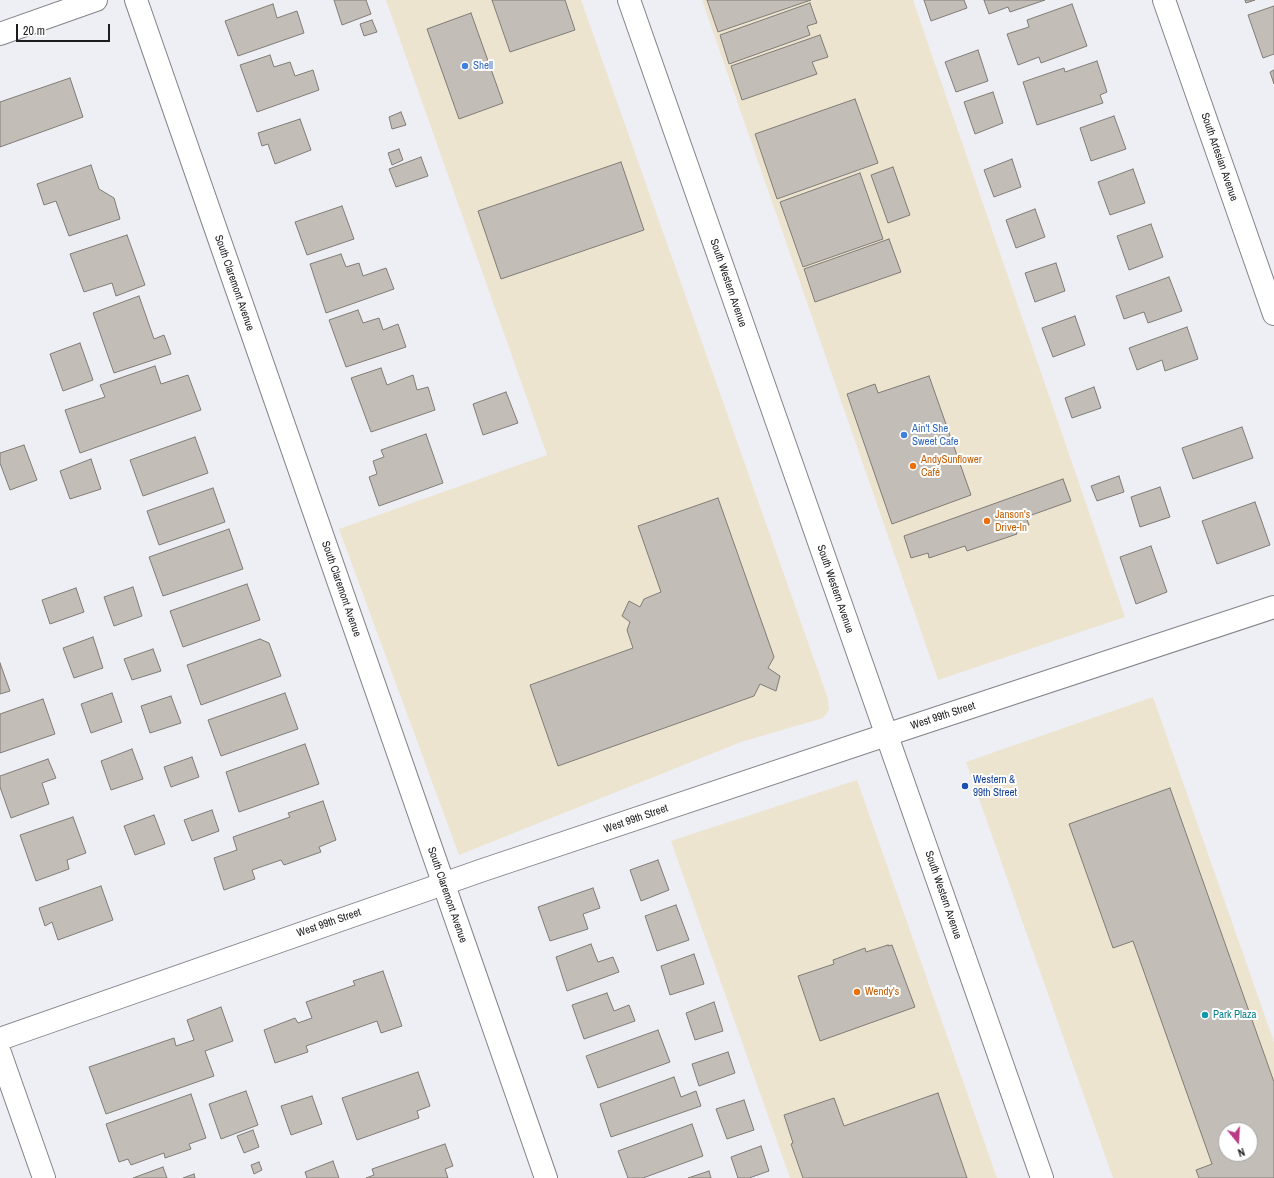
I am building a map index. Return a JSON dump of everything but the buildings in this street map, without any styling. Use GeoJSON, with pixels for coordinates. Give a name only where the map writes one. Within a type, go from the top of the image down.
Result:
{"type":"FeatureCollection","features":[{"type":"Feature","properties":{"kind":"street"},"geometry":{"type":"LineString","coordinates":[[0,34],[96,0]]}},
{"type":"Feature","properties":{"kind":"street","name":"South Claremont Avenue"},"geometry":{"type":"LineString","coordinates":[[136,0],[546,1178]]}},
{"type":"Feature","properties":{"kind":"street","name":"South Western Avenue"},"geometry":{"type":"LineString","coordinates":[[629,0],[1042,1178]]}},
{"type":"Feature","properties":{"kind":"street","name":"South Artesian Avenue"},"geometry":{"type":"LineString","coordinates":[[1164,0],[1274,314]]}},
{"type":"Feature","properties":{"kind":"street","name":"West 99th Street"},"geometry":{"type":"LineString","coordinates":[[0,1039],[443,884],[886,735],[1274,607]]}},
{"type":"Feature","properties":{"kind":"street"},"geometry":{"type":"LineString","coordinates":[[0,1054],[44,1178]]}},
{"type":"Feature","properties":{"kind":"shaded area"},"geometry":{"type":"Polygon","coordinates":[[[386,0],[581,0],[828,699],[829,710],[823,718],[741,742],[459,855],[339,529],[547,455],[386,0]]]}},
{"type":"Feature","properties":{"kind":"shaded area"},"geometry":{"type":"Polygon","coordinates":[[[702,0],[913,0],[1125,617],[938,680],[702,0]]]}},
{"type":"Feature","properties":{"kind":"shaded area","name":"Park Plaza"},"geometry":{"type":"Polygon","coordinates":[[[1153,697],[1274,1042],[1274,1178],[1113,1178],[966,762],[1153,697]]]}},
{"type":"Feature","properties":{"kind":"shaded area"},"geometry":{"type":"Polygon","coordinates":[[[857,780],[997,1178],[790,1178],[671,841],[857,780]]]}},
{"type":"Feature","properties":{"kind":"place","name":"Shell"},"geometry":{"type":"Point","coordinates":[465,66]}},
{"type":"Feature","properties":{"kind":"place","name":"Ain't She Sweet Cafe"},"geometry":{"type":"Point","coordinates":[904,435]}},
{"type":"Feature","properties":{"kind":"place","name":"AndySunflower Café"},"geometry":{"type":"Point","coordinates":[913,466]}},
{"type":"Feature","properties":{"kind":"place","name":"Janson's Drive-In"},"geometry":{"type":"Point","coordinates":[987,521]}},
{"type":"Feature","properties":{"kind":"place","name":"Western & 99th Street"},"geometry":{"type":"Point","coordinates":[965,786]}},
{"type":"Feature","properties":{"kind":"place","name":"Wendy's"},"geometry":{"type":"Point","coordinates":[857,992]}},
{"type":"Feature","properties":{"kind":"place","name":"Park Plaza"},"geometry":{"type":"Point","coordinates":[1205,1015]}}]}
